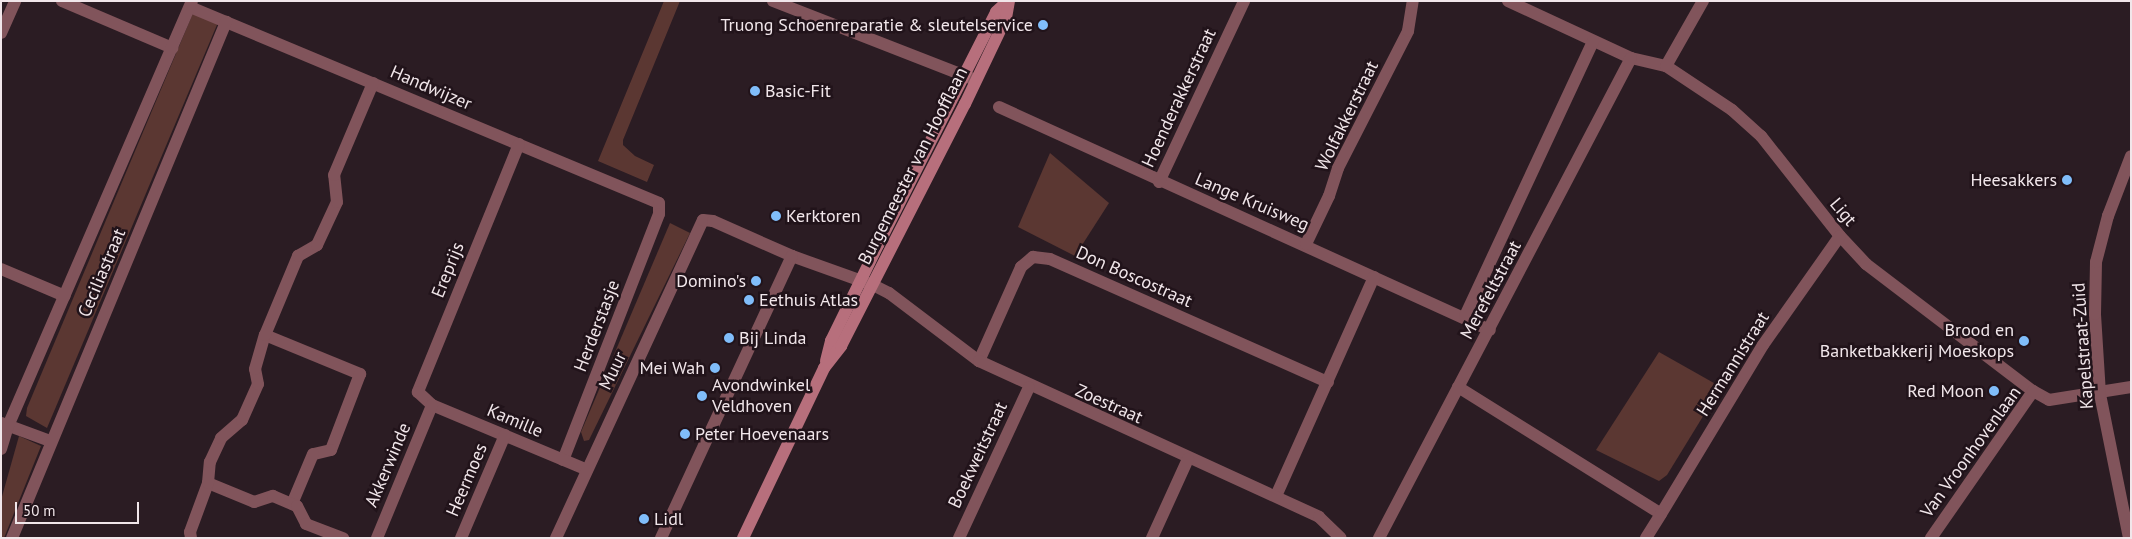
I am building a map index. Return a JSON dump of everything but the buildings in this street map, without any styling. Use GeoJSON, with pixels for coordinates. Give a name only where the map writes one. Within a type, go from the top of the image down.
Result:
{"type":"FeatureCollection","features":[{"type":"Feature","properties":{"kind":"main road","name":"Burgemeester van Hoofflaan"},"geometry":{"type":"LineString","coordinates":[[743,538],[824,368],[841,346],[867,282],[970,78],[1006,18],[1008,1]]}},
{"type":"Feature","properties":{"kind":"street"},"geometry":{"type":"LineString","coordinates":[[1,34],[15,1]]}},
{"type":"Feature","properties":{"kind":"street"},"geometry":{"type":"LineString","coordinates":[[62,1],[172,48]]}},
{"type":"Feature","properties":{"kind":"street"},"geometry":{"type":"LineString","coordinates":[[773,1],[799,6],[970,78]]}},
{"type":"Feature","properties":{"kind":"street","name":"Hoenderakkerstraat"},"geometry":{"type":"LineString","coordinates":[[1159,182],[1244,1]]}},
{"type":"Feature","properties":{"kind":"street","name":"Wolfakkerstraat"},"geometry":{"type":"LineString","coordinates":[[1306,244],[1329,196],[1338,168],[1408,31],[1413,1]]}},
{"type":"Feature","properties":{"kind":"street","name":"Ligt"},"geometry":{"type":"LineString","coordinates":[[1508,1],[1632,58],[1666,66],[1732,110],[1761,136],[1840,236],[1866,264],[2033,391]]}},
{"type":"Feature","properties":{"kind":"street"},"geometry":{"type":"LineString","coordinates":[[1666,66],[1702,1]]}},
{"type":"Feature","properties":{"kind":"street","name":"Ceciliastraat"},"geometry":{"type":"LineString","coordinates":[[1,449],[5,424],[65,296],[191,4]]}},
{"type":"Feature","properties":{"kind":"street","name":"Handwijzer"},"geometry":{"type":"LineString","coordinates":[[191,4],[226,22],[659,203]]}},
{"type":"Feature","properties":{"kind":"street","name":"Ceciliastraat"},"geometry":{"type":"LineString","coordinates":[[12,538],[50,442],[226,22]]}},
{"type":"Feature","properties":{"kind":"street","name":"Merefeltstraat"},"geometry":{"type":"LineString","coordinates":[[1464,316],[1593,41]]}},
{"type":"Feature","properties":{"kind":"street","name":"Merefeltstraat"},"geometry":{"type":"LineString","coordinates":[[1379,538],[1632,58]]}},
{"type":"Feature","properties":{"kind":"street"},"geometry":{"type":"LineString","coordinates":[[191,538],[190,532],[208,483],[210,462],[221,438],[242,420],[258,384],[255,369],[265,335],[298,256],[317,245],[336,202],[334,175],[373,83]]}},
{"type":"Feature","properties":{"kind":"street","name":"Lange Kruisweg"},"geometry":{"type":"LineString","coordinates":[[999,107],[1159,182],[1306,244],[1374,278],[1464,316],[1490,330]]}},
{"type":"Feature","properties":{"kind":"street","name":"Ereprijs"},"geometry":{"type":"LineString","coordinates":[[432,405],[418,392],[519,144]]}},
{"type":"Feature","properties":{"kind":"street","name":"Kapelstraat-Zuid"},"geometry":{"type":"LineString","coordinates":[[2130,538],[2100,394],[2095,314],[2096,262],[2108,216],[2131,156]]}},
{"type":"Feature","properties":{"kind":"street","name":"Herderstasje"},"geometry":{"type":"LineString","coordinates":[[563,460],[659,214],[659,203]]}},
{"type":"Feature","properties":{"kind":"street","name":"Muur"},"geometry":{"type":"LineString","coordinates":[[556,538],[585,469],[703,220],[713,221],[792,256]]}},
{"type":"Feature","properties":{"kind":"street","name":"Hermannistraat"},"geometry":{"type":"LineString","coordinates":[[1646,538],[1763,345],[1840,236]]}},
{"type":"Feature","properties":{"kind":"street"},"geometry":{"type":"LineString","coordinates":[[661,538],[792,256],[867,282]]}},
{"type":"Feature","properties":{"kind":"street","name":"Don Boscostraat"},"geometry":{"type":"LineString","coordinates":[[979,361],[1021,267],[1033,257],[1050,259],[1328,382]]}},
{"type":"Feature","properties":{"kind":"street"},"geometry":{"type":"LineString","coordinates":[[1,269],[65,296]]}},
{"type":"Feature","properties":{"kind":"street"},"geometry":{"type":"LineString","coordinates":[[1276,496],[1374,278]]}},
{"type":"Feature","properties":{"kind":"street","name":"Zoestraat"},"geometry":{"type":"LineString","coordinates":[[867,282],[889,293],[979,361],[1029,387],[1188,459],[1276,496],[1319,517],[1334,535]]}},
{"type":"Feature","properties":{"kind":"street"},"geometry":{"type":"LineString","coordinates":[[265,335],[360,374],[331,450],[313,454],[292,504]]}},
{"type":"Feature","properties":{"kind":"street","name":"Boekweitstraat"},"geometry":{"type":"LineString","coordinates":[[959,538],[1029,387]]}},
{"type":"Feature","properties":{"kind":"street"},"geometry":{"type":"LineString","coordinates":[[1458,387],[1661,514]]}},
{"type":"Feature","properties":{"kind":"street","name":"Van Vroonhovenlaan"},"geometry":{"type":"LineString","coordinates":[[1931,538],[2033,391],[2049,400],[2131,388]]}},
{"type":"Feature","properties":{"kind":"street","name":"Kamille"},"geometry":{"type":"LineString","coordinates":[[432,405],[585,469]]}},
{"type":"Feature","properties":{"kind":"street","name":"Akkerwinde"},"geometry":{"type":"LineString","coordinates":[[377,538],[432,405]]}},
{"type":"Feature","properties":{"kind":"street"},"geometry":{"type":"LineString","coordinates":[[5,424],[50,442]]}},
{"type":"Feature","properties":{"kind":"street","name":"Heermoes"},"geometry":{"type":"LineString","coordinates":[[461,538],[505,435]]}},
{"type":"Feature","properties":{"kind":"street"},"geometry":{"type":"LineString","coordinates":[[1152,538],[1188,459]]}},
{"type":"Feature","properties":{"kind":"street"},"geometry":{"type":"LineString","coordinates":[[208,483],[254,502],[273,496],[297,506],[306,524],[343,538]]}},
{"type":"Feature","properties":{"kind":"shaded area"},"geometry":{"type":"Polygon","coordinates":[[[664,1],[680,1],[623,140],[623,145],[635,156],[654,165],[647,182],[598,161],[664,1]]]}},
{"type":"Feature","properties":{"kind":"shaded area"},"geometry":{"type":"Polygon","coordinates":[[[196,6],[219,20],[47,428],[26,416],[27,408],[196,6]]]}},
{"type":"Feature","properties":{"kind":"shaded area"},"geometry":{"type":"Polygon","coordinates":[[[1050,153],[1109,203],[1075,256],[1018,227],[1050,153]]]}},
{"type":"Feature","properties":{"kind":"shaded area"},"geometry":{"type":"Polygon","coordinates":[[[670,223],[690,233],[589,440],[584,441],[581,432],[670,223]]]}},
{"type":"Feature","properties":{"kind":"shaded area"},"geometry":{"type":"Polygon","coordinates":[[[1659,352],[1721,387],[1667,475],[1659,481],[1596,450],[1659,352]]]}},
{"type":"Feature","properties":{"kind":"shaded area"},"geometry":{"type":"Polygon","coordinates":[[[19,436],[41,446],[4,538],[1,538],[1,500],[19,436]]]}},
{"type":"Feature","properties":{"kind":"place","name":"Truong Schoenreparatie & sleutelservice"},"geometry":{"type":"Point","coordinates":[1043,25]}},
{"type":"Feature","properties":{"kind":"place","name":"Basic-Fit"},"geometry":{"type":"Point","coordinates":[755,91]}},
{"type":"Feature","properties":{"kind":"place","name":"Heesakkers"},"geometry":{"type":"Point","coordinates":[2067,180]}},
{"type":"Feature","properties":{"kind":"place","name":"Kerktoren"},"geometry":{"type":"Point","coordinates":[776,216]}},
{"type":"Feature","properties":{"kind":"place","name":"Domino's"},"geometry":{"type":"Point","coordinates":[756,281]}},
{"type":"Feature","properties":{"kind":"place","name":"Eethuis Atlas"},"geometry":{"type":"Point","coordinates":[749,300]}},
{"type":"Feature","properties":{"kind":"place","name":"Bij Linda"},"geometry":{"type":"Point","coordinates":[729,338]}},
{"type":"Feature","properties":{"kind":"place","name":"Brood en Banketbakkerij Moeskops"},"geometry":{"type":"Point","coordinates":[2024,341]}},
{"type":"Feature","properties":{"kind":"place","name":"Mei Wah"},"geometry":{"type":"Point","coordinates":[715,368]}},
{"type":"Feature","properties":{"kind":"place","name":"Red Moon"},"geometry":{"type":"Point","coordinates":[1994,391]}},
{"type":"Feature","properties":{"kind":"place","name":"Avondwinkel Veldhoven"},"geometry":{"type":"Point","coordinates":[702,396]}},
{"type":"Feature","properties":{"kind":"place","name":"Peter Hoevenaars"},"geometry":{"type":"Point","coordinates":[685,434]}},
{"type":"Feature","properties":{"kind":"place","name":"Lidl"},"geometry":{"type":"Point","coordinates":[644,519]}}]}
